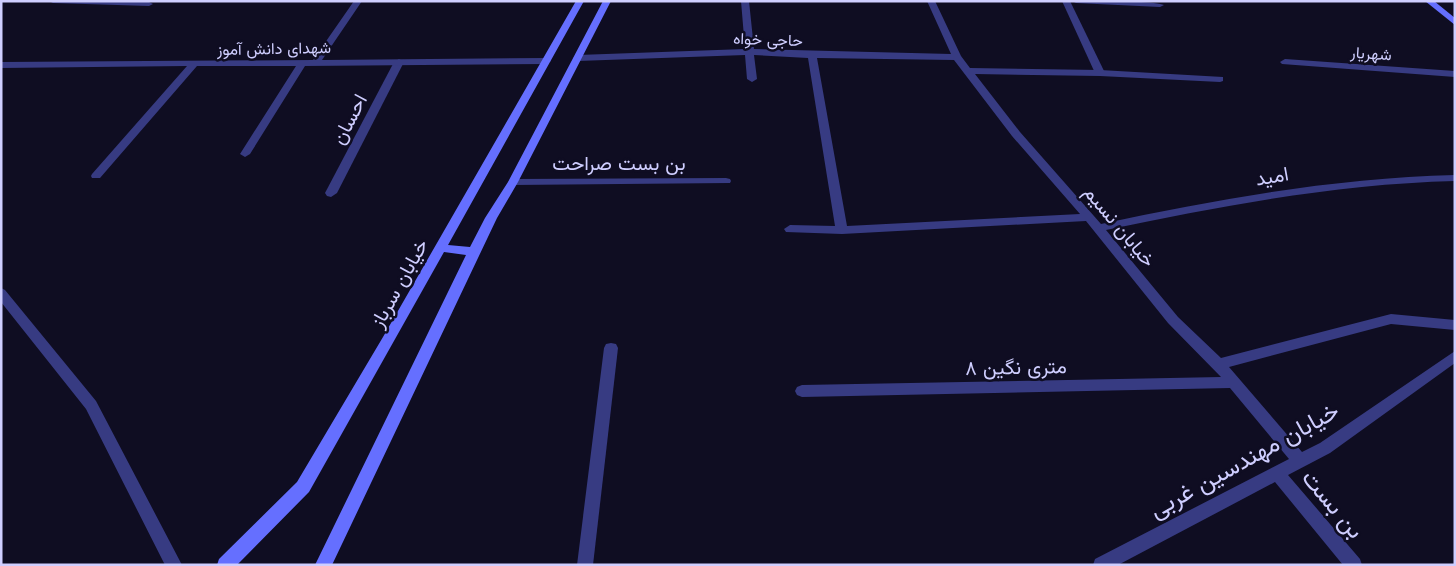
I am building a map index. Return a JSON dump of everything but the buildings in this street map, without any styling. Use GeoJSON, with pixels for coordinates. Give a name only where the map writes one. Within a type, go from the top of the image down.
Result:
{"type":"FeatureCollection","features":[{"type":"Feature","properties":{"kind":"main road","name":"خیابان سرباز"},"geometry":{"type":"LineString","coordinates":[[225,565],[303,487],[580,1]]}},
{"type":"Feature","properties":{"kind":"main road"},"geometry":{"type":"LineString","coordinates":[[323,565],[474,252],[513,182],[607,1]]}},
{"type":"Feature","properties":{"kind":"main road"},"geometry":{"type":"LineString","coordinates":[[1429,1],[1455,22]]}},
{"type":"Feature","properties":{"kind":"main road"},"geometry":{"type":"LineString","coordinates":[[440,248],[474,252]]}},
{"type":"Feature","properties":{"kind":"street"},"geometry":{"type":"LineString","coordinates":[[53,1],[149,4]]}},
{"type":"Feature","properties":{"kind":"street"},"geometry":{"type":"LineString","coordinates":[[315,63],[358,1]]}},
{"type":"Feature","properties":{"kind":"street"},"geometry":{"type":"LineString","coordinates":[[744,1],[752,79]]}},
{"type":"Feature","properties":{"kind":"street","name":"خیابان نسیم"},"geometry":{"type":"LineString","coordinates":[[931,1],[957,57],[1016,134],[1099,228],[1173,320],[1219,364],[1232,382],[1300,461]]}},
{"type":"Feature","properties":{"kind":"street"},"geometry":{"type":"LineString","coordinates":[[1066,1],[1100,73]]}},
{"type":"Feature","properties":{"kind":"street"},"geometry":{"type":"LineString","coordinates":[[1076,1],[1160,5]]}},
{"type":"Feature","properties":{"kind":"street","name":"حاجی خواه"},"geometry":{"type":"LineString","coordinates":[[578,58],[750,52],[812,55],[957,57]]}},
{"type":"Feature","properties":{"kind":"street"},"geometry":{"type":"LineString","coordinates":[[812,55],[842,230]]}},
{"type":"Feature","properties":{"kind":"street","name":"شهدای دانش آموز"},"geometry":{"type":"LineString","coordinates":[[1,66],[546,61]]}},
{"type":"Feature","properties":{"kind":"street","name":"احسان"},"geometry":{"type":"LineString","coordinates":[[330,193],[399,62]]}},
{"type":"Feature","properties":{"kind":"street","name":"شهریار"},"geometry":{"type":"LineString","coordinates":[[1284,62],[1455,74]]}},
{"type":"Feature","properties":{"kind":"street"},"geometry":{"type":"LineString","coordinates":[[245,154],[302,63]]}},
{"type":"Feature","properties":{"kind":"street"},"geometry":{"type":"LineString","coordinates":[[96,176],[194,64]]}},
{"type":"Feature","properties":{"kind":"street"},"geometry":{"type":"LineString","coordinates":[[968,71],[1100,73],[1220,79]]}},
{"type":"Feature","properties":{"kind":"street","name":"امید"},"geometry":{"type":"LineString","coordinates":[[1099,228],[1334,185],[1406,178],[1455,178]]}},
{"type":"Feature","properties":{"kind":"street","name":"بن بست صراحت"},"geometry":{"type":"LineString","coordinates":[[513,182],[726,181]]}},
{"type":"Feature","properties":{"kind":"street"},"geometry":{"type":"LineString","coordinates":[[790,229],[842,230],[1089,217]]}},
{"type":"Feature","properties":{"kind":"street"},"geometry":{"type":"LineString","coordinates":[[1,293],[91,405],[174,565]]}},
{"type":"Feature","properties":{"kind":"street"},"geometry":{"type":"LineString","coordinates":[[1219,364],[1391,319],[1455,324]]}},
{"type":"Feature","properties":{"kind":"street"},"geometry":{"type":"LineString","coordinates":[[585,565],[611,348]]}},
{"type":"Feature","properties":{"kind":"street","name":"خیابان مهندسین غربی"},"geometry":{"type":"LineString","coordinates":[[1101,565],[1325,448],[1455,356]]}},
{"type":"Feature","properties":{"kind":"street","name":"۸ متری نگین"},"geometry":{"type":"LineString","coordinates":[[802,391],[1232,382]]}},
{"type":"Feature","properties":{"kind":"street","name":"بن بست"},"geometry":{"type":"LineString","coordinates":[[1277,473],[1354,565]]}}]}
